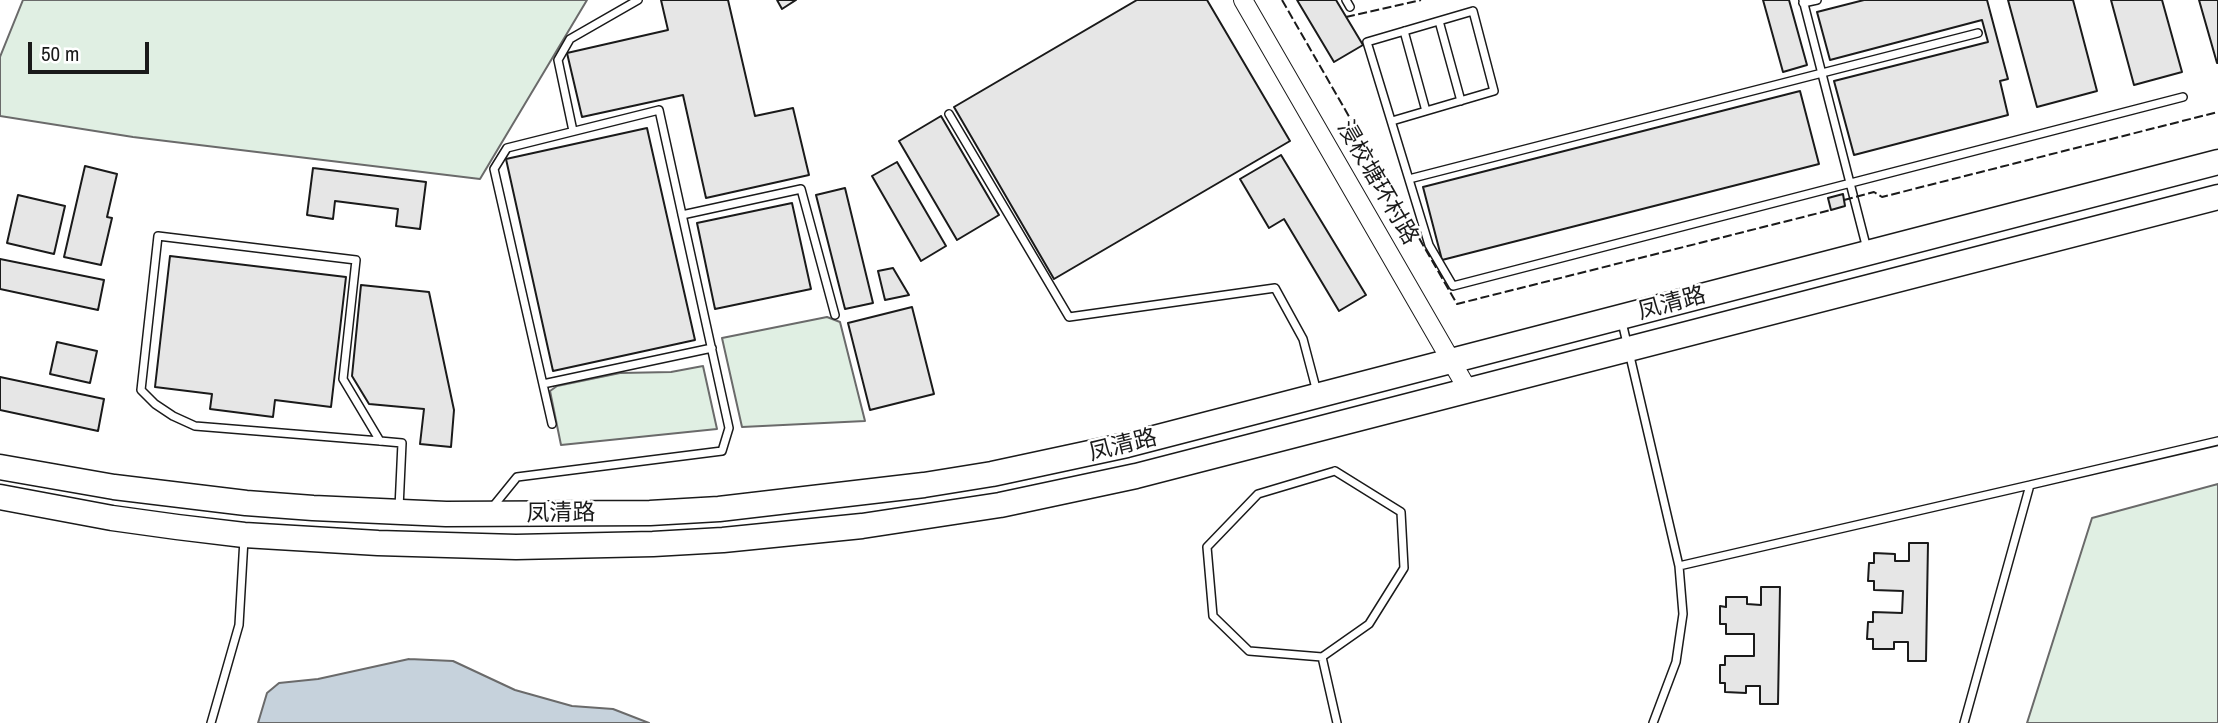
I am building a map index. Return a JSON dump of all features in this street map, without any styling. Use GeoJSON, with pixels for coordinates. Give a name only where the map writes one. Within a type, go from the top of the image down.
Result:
{"type":"FeatureCollection","features":[{"type":"Feature","properties":{"kind":"highway","name":"凤清路"},"geometry":{"type":"LineString","coordinates":[[0,467],[114,487],[193,497],[313,508],[486,515],[650,513],[719,509],[924,485],[1060,461],[1452,362],[2218,162]]}},
{"type":"Feature","properties":{"kind":"highway","name":"凤清路"},"geometry":{"type":"LineString","coordinates":[[0,497],[111,518],[244,535],[378,543],[516,547],[653,544],[792,534],[945,513],[1069,492],[2218,197]]}},
{"type":"Feature","properties":{"kind":"street","name":"浸校塘环村路"},"geometry":{"type":"LineString","coordinates":[[1242,0],[1468,390]]}},
{"type":"Feature","properties":{"kind":"lane"},"geometry":{"type":"LineString","coordinates":[[573,131],[558,60],[570,39],[638,0]]}},
{"type":"Feature","properties":{"kind":"lane"},"geometry":{"type":"LineString","coordinates":[[1817,0],[1803,2],[1868,253]]}},
{"type":"Feature","properties":{"kind":"lane"},"geometry":{"type":"LineString","coordinates":[[1392,121],[1494,91],[1473,11],[1367,42],[1429,245],[1453,286],[2183,97]]}},
{"type":"Feature","properties":{"kind":"lane"},"geometry":{"type":"LineString","coordinates":[[1439,21],[1461,101]]}},
{"type":"Feature","properties":{"kind":"lane"},"geometry":{"type":"LineString","coordinates":[[1404,31],[1426,111]]}},
{"type":"Feature","properties":{"kind":"lane"},"geometry":{"type":"LineString","coordinates":[[1409,179],[1978,33]]}},
{"type":"Feature","properties":{"kind":"lane"},"geometry":{"type":"LineString","coordinates":[[486,515],[517,477],[722,452],[729,428],[659,110],[506,148],[494,169],[552,424]]}},
{"type":"Feature","properties":{"kind":"lane"},"geometry":{"type":"LineString","coordinates":[[949,114],[1069,317],[1275,288],[1303,339],[1318,396]]}},
{"type":"Feature","properties":{"kind":"lane"},"geometry":{"type":"LineString","coordinates":[[682,215],[802,189],[835,315]]}},
{"type":"Feature","properties":{"kind":"lane"},"geometry":{"type":"LineString","coordinates":[[380,441],[343,379],[356,260],[158,236],[141,390],[155,404],[195,426],[402,443],[398,512]]}},
{"type":"Feature","properties":{"kind":"lane"},"geometry":{"type":"LineString","coordinates":[[1621,318],[1679,566],[1683,614],[1676,662],[1653,723]]}},
{"type":"Feature","properties":{"kind":"lane"},"geometry":{"type":"LineString","coordinates":[[543,384],[712,348]]}},
{"type":"Feature","properties":{"kind":"lane"},"geometry":{"type":"LineString","coordinates":[[1679,566],[2218,441]]}},
{"type":"Feature","properties":{"kind":"lane"},"geometry":{"type":"LineString","coordinates":[[1335,471],[1401,512],[1404,568],[1369,624],[1322,657],[1249,651],[1213,616],[1208,547],[1258,494],[1335,471]]}},
{"type":"Feature","properties":{"kind":"lane"},"geometry":{"type":"LineString","coordinates":[[1964,723],[2030,485]]}},
{"type":"Feature","properties":{"kind":"lane"},"geometry":{"type":"LineString","coordinates":[[211,723],[239,625],[244,535]]}},
{"type":"Feature","properties":{"kind":"lane"},"geometry":{"type":"LineString","coordinates":[[1322,657],[1336,723]]}},
{"type":"Feature","properties":{"kind":"green space"},"geometry":{"type":"Polygon","coordinates":[[[23,0],[587,0],[480,179],[133,137],[0,116],[0,57],[23,0]]]}},
{"type":"Feature","properties":{"kind":"green space"},"geometry":{"type":"Polygon","coordinates":[[[827,317],[840,322],[865,421],[742,427],[722,338],[827,317]]]}},
{"type":"Feature","properties":{"kind":"green space"},"geometry":{"type":"Polygon","coordinates":[[[703,366],[717,429],[561,445],[550,391],[557,386],[620,373],[671,372],[703,366]]]}},
{"type":"Feature","properties":{"kind":"green space"},"geometry":{"type":"Polygon","coordinates":[[[2218,484],[2218,723],[2027,723],[2092,518],[2218,484]]]}},
{"type":"Feature","properties":{"kind":"shaded area"},"geometry":{"type":"Polygon","coordinates":[[[409,659],[453,661],[515,690],[572,706],[613,709],[649,723],[258,723],[267,693],[279,683],[318,679],[409,659]]]}},
{"type":"Feature","properties":{"kind":"building"},"geometry":{"type":"Polygon","coordinates":[[[661,0],[728,0],[755,116],[793,108],[809,175],[706,198],[683,95],[582,117],[567,53],[668,30],[661,0]]]}},
{"type":"Feature","properties":{"kind":"building"},"geometry":{"type":"Polygon","coordinates":[[[777,0],[796,0],[782,9],[777,0]]]}},
{"type":"Feature","properties":{"kind":"building"},"geometry":{"type":"Polygon","coordinates":[[[1137,0],[1207,0],[1290,141],[1054,279],[954,107],[1137,0]]]}},
{"type":"Feature","properties":{"kind":"building"},"geometry":{"type":"Polygon","coordinates":[[[1297,0],[1336,0],[1363,45],[1334,62],[1297,0]]]}},
{"type":"Feature","properties":{"kind":"building"},"geometry":{"type":"Polygon","coordinates":[[[1763,0],[1789,0],[1807,65],[1783,72],[1763,0]]]}},
{"type":"Feature","properties":{"kind":"building"},"geometry":{"type":"Polygon","coordinates":[[[1864,0],[1987,0],[2008,79],[2000,81],[2008,115],[1854,155],[1834,81],[1988,42],[1982,20],[1830,60],[1817,12],[1864,0]]]}},
{"type":"Feature","properties":{"kind":"building"},"geometry":{"type":"Polygon","coordinates":[[[2008,0],[2073,0],[2097,91],[2037,107],[2008,0]]]}},
{"type":"Feature","properties":{"kind":"building"},"geometry":{"type":"Polygon","coordinates":[[[2111,0],[2162,0],[2182,72],[2134,85],[2111,0]]]}},
{"type":"Feature","properties":{"kind":"building"},"geometry":{"type":"Polygon","coordinates":[[[2199,0],[2218,0],[2218,63],[2217,63],[2199,0]]]}},
{"type":"Feature","properties":{"kind":"building"},"geometry":{"type":"Polygon","coordinates":[[[1800,91],[1819,164],[1442,260],[1423,187],[1800,91]]]}},
{"type":"Feature","properties":{"kind":"building"},"geometry":{"type":"Polygon","coordinates":[[[941,116],[999,215],[957,240],[899,141],[941,116]]]}},
{"type":"Feature","properties":{"kind":"building"},"geometry":{"type":"Polygon","coordinates":[[[647,128],[695,340],[553,371],[506,159],[647,128]]]}},
{"type":"Feature","properties":{"kind":"building"},"geometry":{"type":"Polygon","coordinates":[[[1281,155],[1366,295],[1339,311],[1284,219],[1269,228],[1240,179],[1281,155]]]}},
{"type":"Feature","properties":{"kind":"building"},"geometry":{"type":"Polygon","coordinates":[[[897,162],[946,246],[921,261],[872,176],[897,162]]]}},
{"type":"Feature","properties":{"kind":"building"},"geometry":{"type":"Polygon","coordinates":[[[85,166],[117,174],[107,217],[112,218],[101,265],[64,257],[85,166]]]}},
{"type":"Feature","properties":{"kind":"building"},"geometry":{"type":"Polygon","coordinates":[[[313,168],[426,182],[420,229],[396,226],[398,209],[335,201],[333,219],[307,215],[313,168]]]}},
{"type":"Feature","properties":{"kind":"building"},"geometry":{"type":"Polygon","coordinates":[[[845,188],[873,303],[845,309],[816,195],[845,188]]]}},
{"type":"Feature","properties":{"kind":"building"},"geometry":{"type":"Polygon","coordinates":[[[1843,194],[1845,206],[1831,210],[1828,198],[1843,194]]]}},
{"type":"Feature","properties":{"kind":"building"},"geometry":{"type":"Polygon","coordinates":[[[18,195],[65,206],[54,254],[7,243],[18,195]]]}},
{"type":"Feature","properties":{"kind":"building"},"geometry":{"type":"Polygon","coordinates":[[[792,203],[811,289],[715,309],[697,223],[792,203]]]}},
{"type":"Feature","properties":{"kind":"building"},"geometry":{"type":"Polygon","coordinates":[[[170,256],[346,277],[331,407],[275,400],[273,417],[210,409],[212,394],[155,387],[170,256]]]}},
{"type":"Feature","properties":{"kind":"building"},"geometry":{"type":"Polygon","coordinates":[[[0,259],[104,280],[98,310],[0,289],[0,259]]]}},
{"type":"Feature","properties":{"kind":"building"},"geometry":{"type":"Polygon","coordinates":[[[893,268],[909,295],[885,300],[878,271],[893,268]]]}},
{"type":"Feature","properties":{"kind":"building"},"geometry":{"type":"Polygon","coordinates":[[[361,285],[429,292],[454,410],[451,447],[420,444],[424,409],[369,404],[352,376],[361,285]]]}},
{"type":"Feature","properties":{"kind":"building"},"geometry":{"type":"Polygon","coordinates":[[[912,307],[934,394],[870,410],[848,323],[912,307]]]}},
{"type":"Feature","properties":{"kind":"building"},"geometry":{"type":"Polygon","coordinates":[[[57,342],[97,351],[90,383],[50,374],[57,342]]]}},
{"type":"Feature","properties":{"kind":"building"},"geometry":{"type":"Polygon","coordinates":[[[0,377],[104,399],[98,431],[0,410],[0,377]]]}},
{"type":"Feature","properties":{"kind":"building"},"geometry":{"type":"Polygon","coordinates":[[[1909,543],[1928,543],[1926,661],[1908,661],[1908,642],[1894,642],[1894,649],[1873,649],[1873,639],[1867,639],[1868,622],[1873,622],[1873,612],[1902,613],[1903,591],[1874,590],[1874,581],[1868,581],[1869,563],[1874,563],[1874,553],[1895,554],[1895,561],[1909,561],[1909,543]]]}},
{"type":"Feature","properties":{"kind":"building"},"geometry":{"type":"Polygon","coordinates":[[[1761,587],[1780,587],[1778,704],[1760,704],[1760,686],[1746,686],[1746,693],[1725,692],[1725,683],[1720,683],[1720,665],[1725,665],[1725,656],[1754,656],[1754,634],[1726,634],[1726,624],[1720,624],[1720,606],[1726,607],[1726,597],[1747,597],[1747,604],[1761,605],[1761,587]]]}},
{"type":"Feature","properties":{"kind":"fence"},"geometry":{"type":"LineString","coordinates":[[1282,0],[1457,304],[1831,210]]}},
{"type":"Feature","properties":{"kind":"fence"},"geometry":{"type":"LineString","coordinates":[[1346,17],[1421,0]]}},
{"type":"Feature","properties":{"kind":"fence"},"geometry":{"type":"LineString","coordinates":[[1844,200],[1874,192],[1882,197],[2218,112]]}}]}
